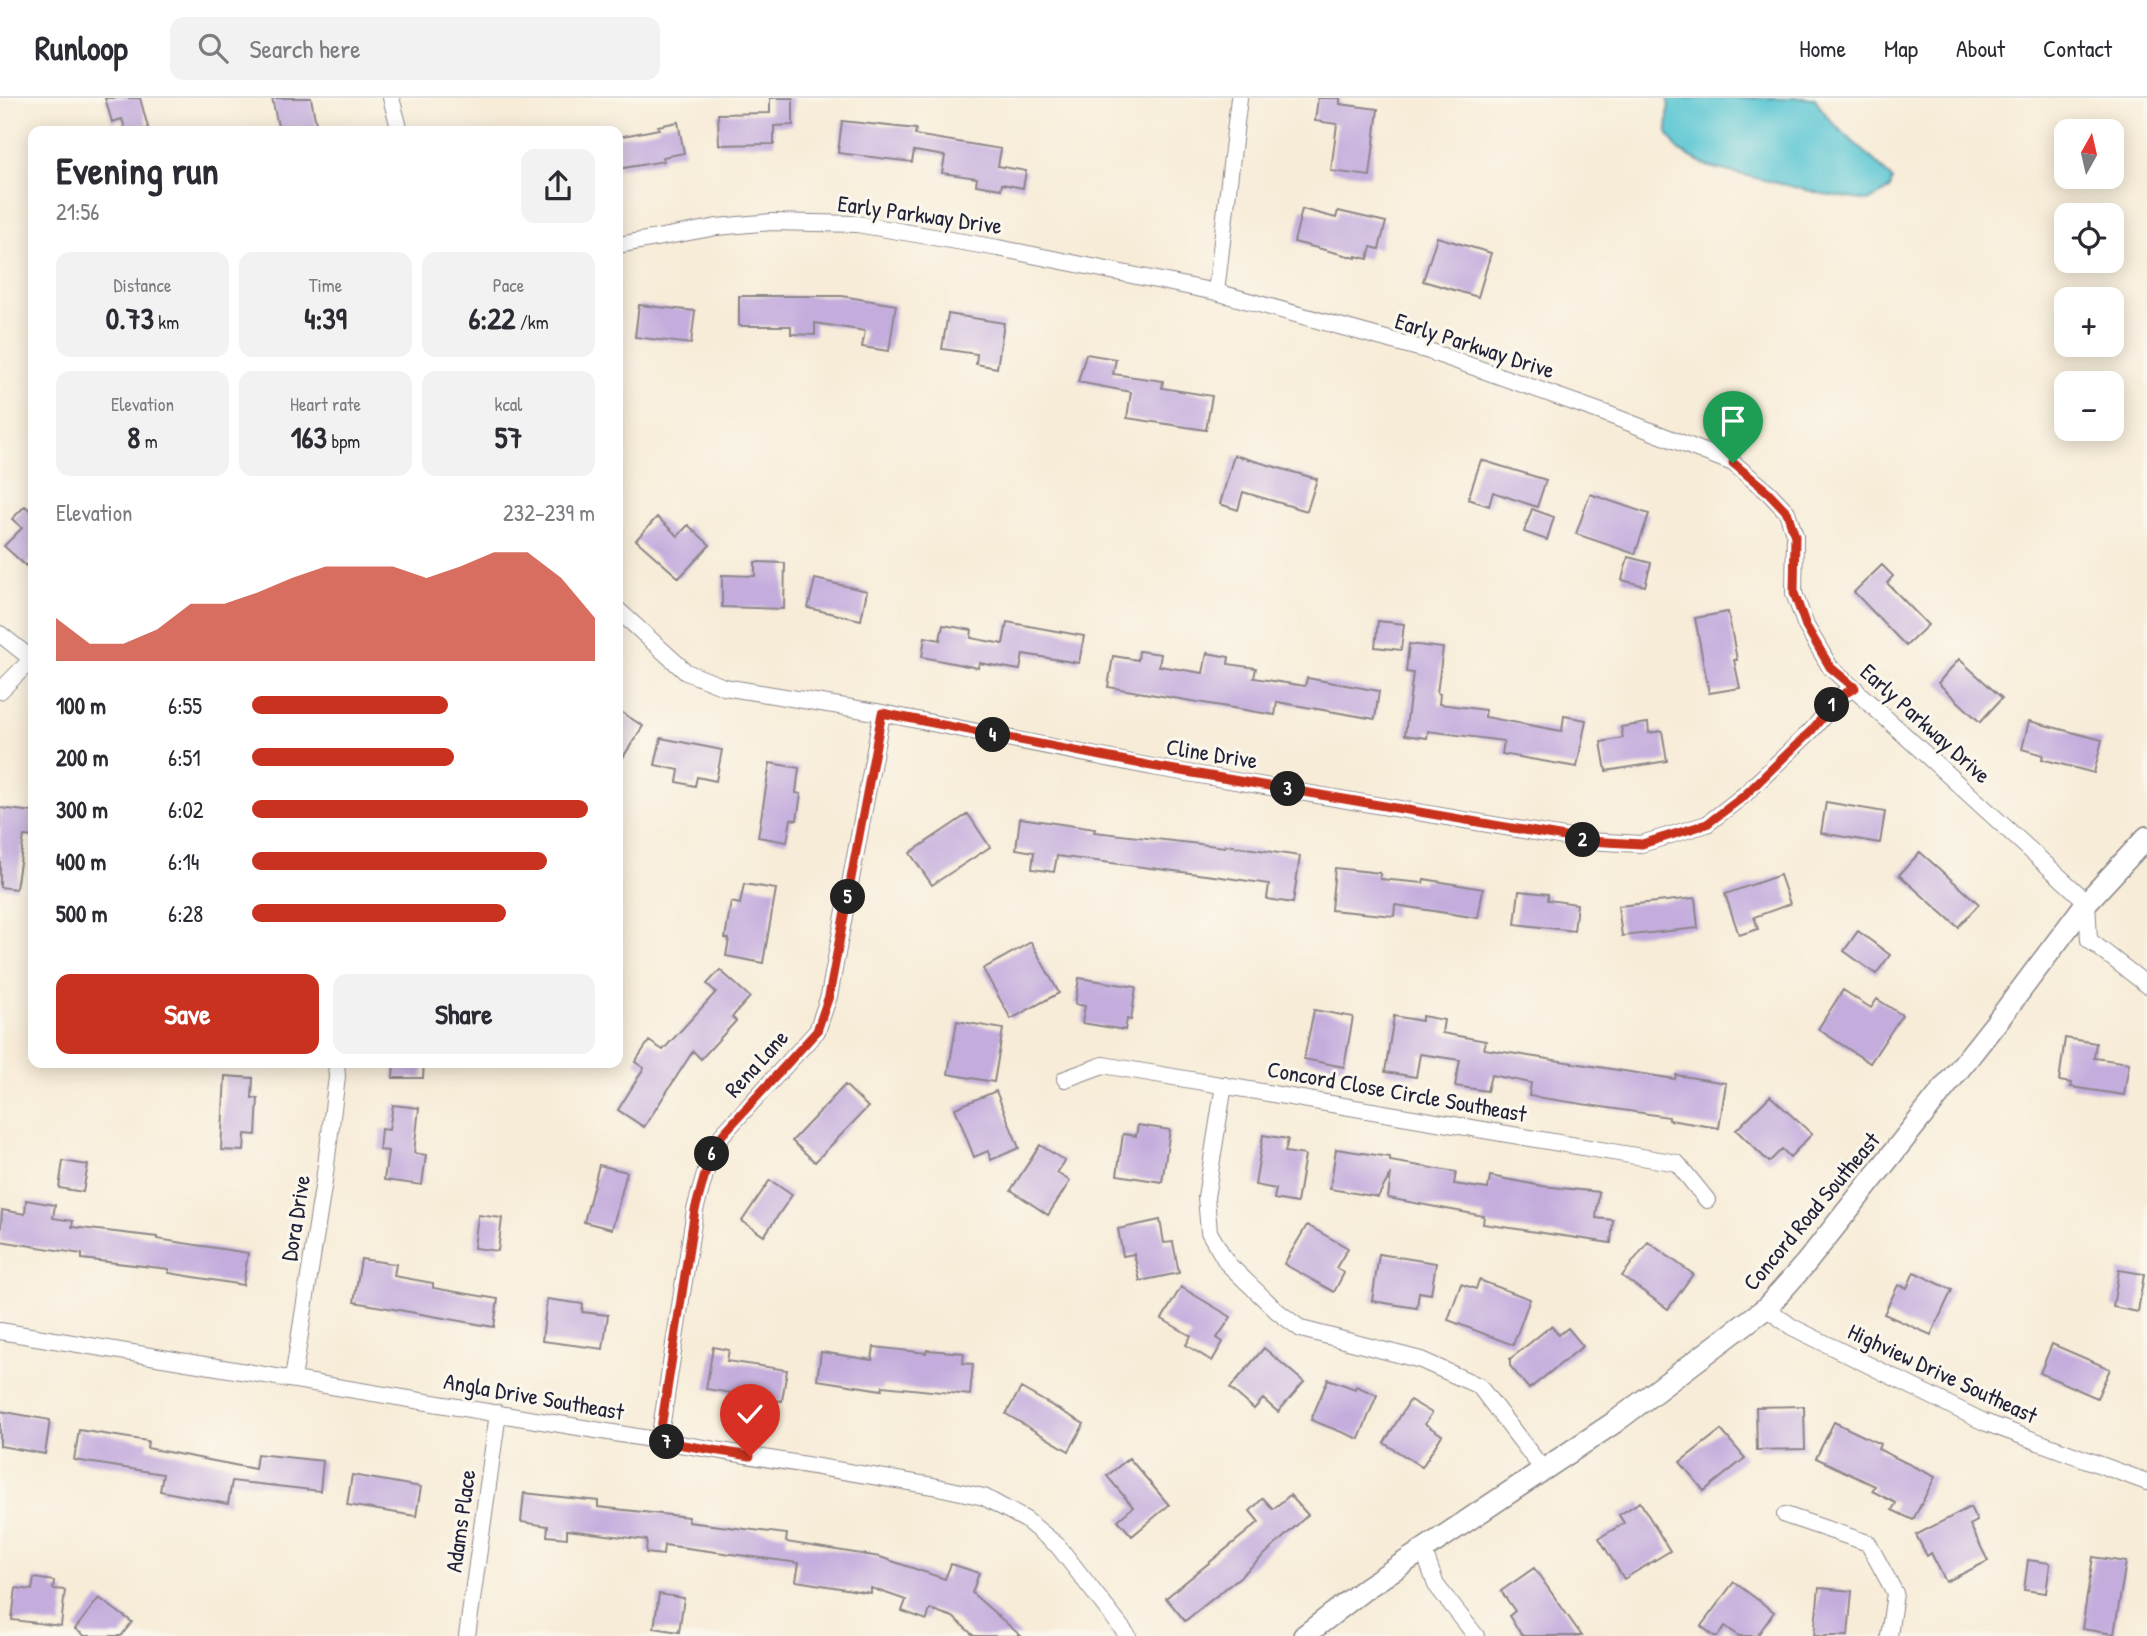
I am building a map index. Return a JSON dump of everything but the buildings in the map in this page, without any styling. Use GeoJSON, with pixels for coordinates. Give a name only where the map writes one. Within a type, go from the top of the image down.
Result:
{"type":"FeatureCollection","features":[{"type":"Feature","properties":{"kind":"street"},"geometry":{"type":"LineString","coordinates":[[391,98],[399,126]]}},
{"type":"Feature","properties":{"kind":"street"},"geometry":{"type":"LineString","coordinates":[[1216,292],[1239,98]]}},
{"type":"Feature","properties":{"kind":"street","name":"Early Parkway Drive"},"geometry":{"type":"LineString","coordinates":[[623,244],[717,227],[772,222],[857,224],[998,248],[1216,292],[1426,350],[1607,414],[1733,463],[1787,512],[1795,536],[1794,593],[1806,626],[1830,667],[2087,902]]}},
{"type":"Feature","properties":{"kind":"street","name":"Cline Drive"},"geometry":{"type":"LineString","coordinates":[[623,615],[686,672],[724,687],[882,713],[1152,766],[1588,841],[1642,844],[1707,824],[1744,796],[1812,730],[1840,696],[1855,688]]}},
{"type":"Feature","properties":{"kind":"street"},"geometry":{"type":"LineString","coordinates":[[0,634],[28,655]]}},
{"type":"Feature","properties":{"kind":"street"},"geometry":{"type":"LineString","coordinates":[[0,691],[28,664]]}},
{"type":"Feature","properties":{"kind":"street","name":"Rena Lane"},"geometry":{"type":"LineString","coordinates":[[659,1441],[695,1210],[709,1160],[722,1135],[817,1031],[829,996],[882,713]]}},
{"type":"Feature","properties":{"kind":"street","name":"Concord Road Southeast"},"geometry":{"type":"LineString","coordinates":[[1304,1636],[1366,1588],[1624,1416],[1766,1308],[1840,1220],[2002,1015],[2087,902],[2147,837]]}},
{"type":"Feature","properties":{"kind":"street"},"geometry":{"type":"LineString","coordinates":[[2087,902],[2089,940],[2147,985]]}},
{"type":"Feature","properties":{"kind":"street","name":"Concord Close Circle Southeast"},"geometry":{"type":"LineString","coordinates":[[1065,1079],[1103,1065],[1677,1163],[1707,1199]]}},
{"type":"Feature","properties":{"kind":"street","name":"Dora Drive"},"geometry":{"type":"LineString","coordinates":[[293,1380],[324,1181],[336,1068]]}},
{"type":"Feature","properties":{"kind":"street"},"geometry":{"type":"LineString","coordinates":[[1224,1085],[1206,1197],[1209,1232],[1227,1263],[1277,1311],[1301,1329],[1421,1360],[1479,1386],[1544,1471]]}},
{"type":"Feature","properties":{"kind":"street","name":"Highview Drive Southeast"},"geometry":{"type":"LineString","coordinates":[[1766,1308],[1791,1327],[1984,1422],[2147,1482]]}},
{"type":"Feature","properties":{"kind":"street","name":"Angla Drive Southeast"},"geometry":{"type":"LineString","coordinates":[[0,1331],[933,1486],[984,1497],[1026,1520],[1058,1546],[1128,1636]]}},
{"type":"Feature","properties":{"kind":"street","name":"Adams Place"},"geometry":{"type":"LineString","coordinates":[[467,1636],[498,1413]]}},
{"type":"Feature","properties":{"kind":"street"},"geometry":{"type":"LineString","coordinates":[[1785,1515],[1868,1543],[1895,1594],[1889,1636]]}},
{"type":"Feature","properties":{"kind":"street"},"geometry":{"type":"LineString","coordinates":[[1423,1549],[1436,1585],[1476,1636]]}},
{"type":"Feature","properties":{"kind":"water"},"geometry":{"type":"Polygon","coordinates":[[[1669,98],[1815,98],[1831,121],[1883,169],[1892,180],[1890,189],[1868,201],[1823,194],[1709,167],[1678,150],[1667,133],[1669,98]]]}},
{"type":"Feature","properties":{"kind":"route"},"geometry":{"type":"LineString","coordinates":[[750,1456],[659,1441],[695,1210],[709,1160],[722,1135],[800,1046],[817,1031],[829,996],[882,713],[1152,766],[1588,841],[1642,844],[1668,837],[1707,824],[1744,796],[1812,730],[1840,696],[1855,688],[1830,667],[1806,626],[1794,593],[1795,536],[1787,512],[1733,463]]}}]}
